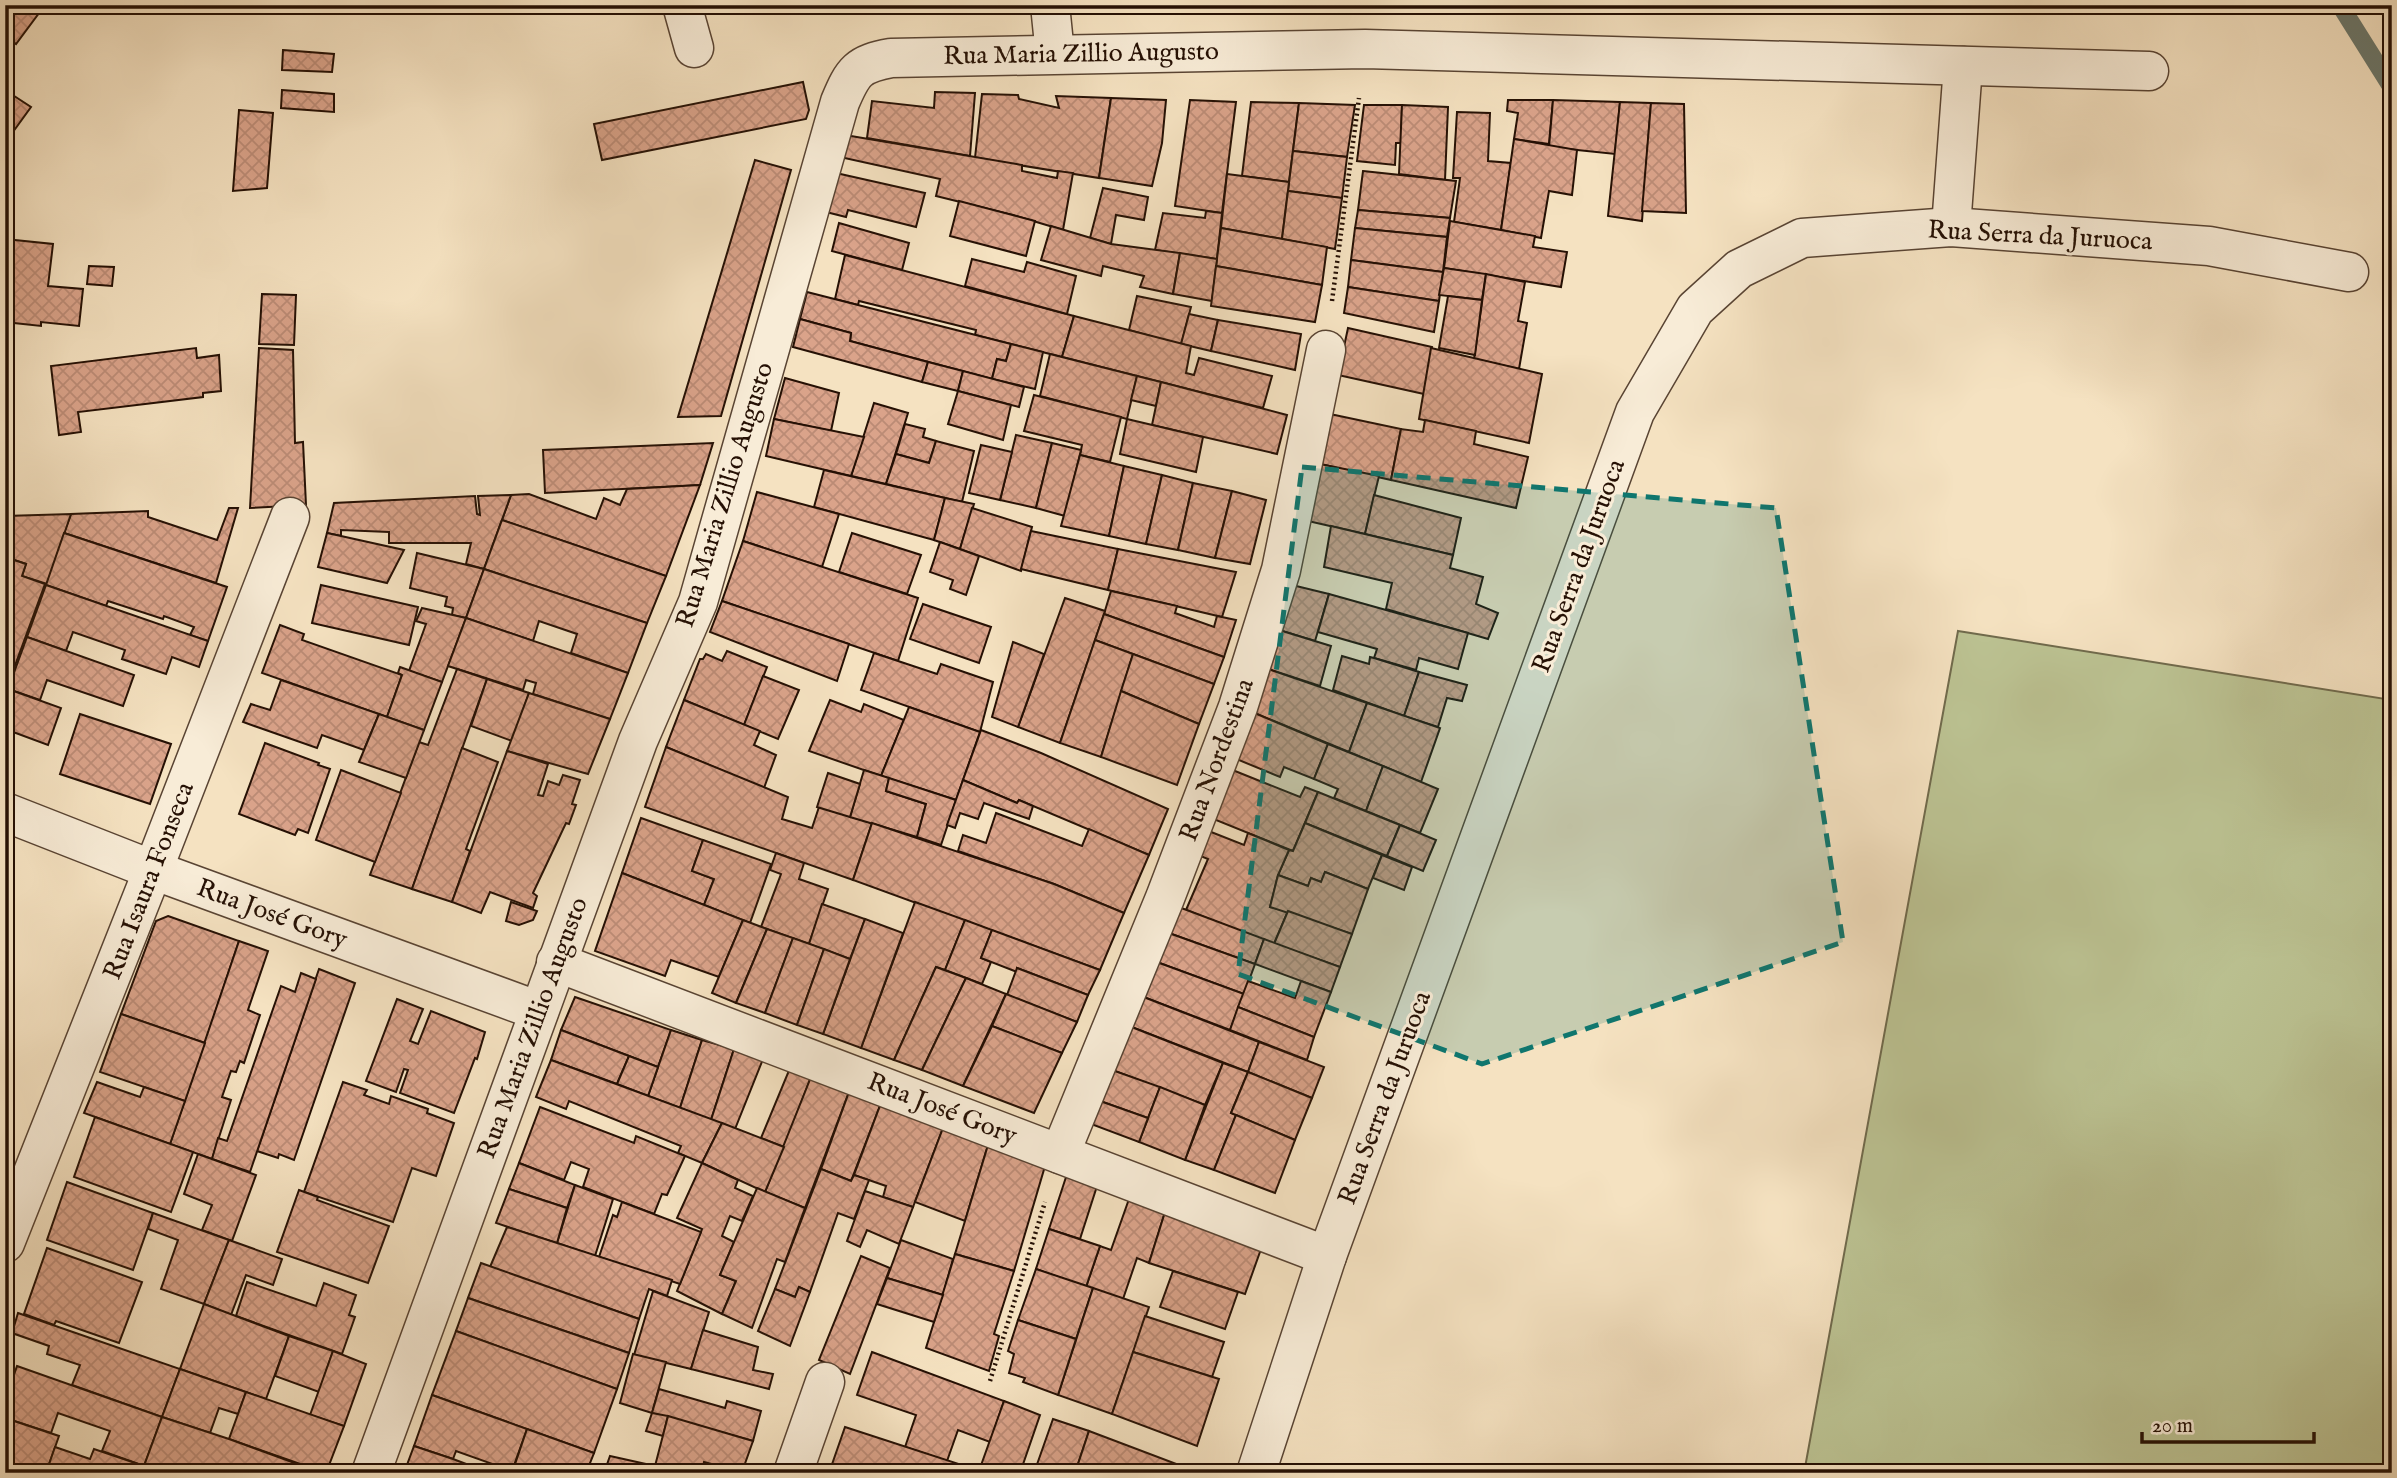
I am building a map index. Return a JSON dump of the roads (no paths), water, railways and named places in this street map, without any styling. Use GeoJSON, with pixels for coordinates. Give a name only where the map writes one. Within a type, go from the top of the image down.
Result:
{"type":"FeatureCollection","features":[{"type":"Feature","properties":{"kind":"street"},"geometry":{"type":"LineString","coordinates":[[682,5],[694,48]]}},
{"type":"Feature","properties":{"kind":"street"},"geometry":{"type":"LineString","coordinates":[[1050,5],[1055,54]]}},
{"type":"Feature","properties":{"kind":"street","name":"Rua Maria Zillio Augusto"},"geometry":{"type":"LineString","coordinates":[[371,1473],[638,741],[698,602],[836,115],[850,79],[869,62],[891,58],[1365,49],[2149,71]]}},
{"type":"Feature","properties":{"kind":"street"},"geometry":{"type":"LineString","coordinates":[[1951,227],[1963,66]]}},
{"type":"Feature","properties":{"kind":"street","name":"Rua Serra da Juruoca"},"geometry":{"type":"LineString","coordinates":[[1256,1473],[1327,1256],[1635,412],[1695,309],[1740,269],[1802,238],[1951,227],[2208,246],[2349,272]]}},
{"type":"Feature","properties":{"kind":"street","name":"Rua Nordestina"},"geometry":{"type":"LineString","coordinates":[[1060,1154],[1165,898],[1238,707],[1281,570],[1326,350]]}},
{"type":"Feature","properties":{"kind":"street","name":"Rua Isaura Fonseca"},"geometry":{"type":"LineString","coordinates":[[5,1243],[290,517]]}},
{"type":"Feature","properties":{"kind":"street","name":"Rua José Gory"},"geometry":{"type":"LineString","coordinates":[[5,812],[153,870],[539,1012]]}},
{"type":"Feature","properties":{"kind":"street","name":"Rua José Gory"},"geometry":{"type":"LineString","coordinates":[[556,962],[1327,1256]]}},
{"type":"Feature","properties":{"kind":"street"},"geometry":{"type":"LineString","coordinates":[[793,1473],[825,1382]]}},
{"type":"Feature","properties":{"kind":"waterway"},"geometry":{"type":"LineString","coordinates":[[2340,5],[2392,88]]}}]}
